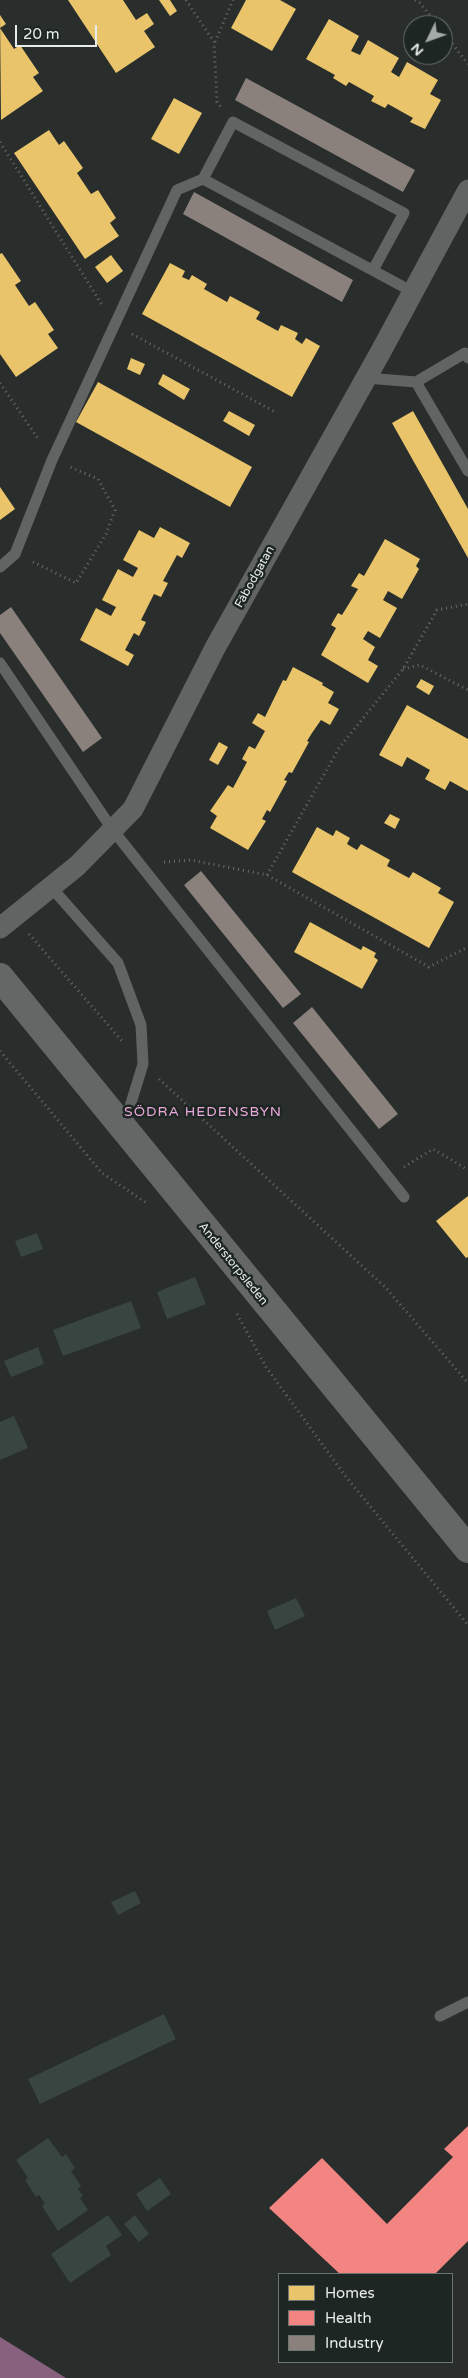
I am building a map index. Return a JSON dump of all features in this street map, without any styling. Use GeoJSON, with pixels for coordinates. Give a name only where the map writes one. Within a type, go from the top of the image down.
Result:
{"type":"FeatureCollection","features":[{"type":"Feature","properties":{"kind":"main road","name":"Anderstorpsleden"},"geometry":{"type":"LineString","coordinates":[[0,977],[468,1549]]}},
{"type":"Feature","properties":{"kind":"street","name":"Fäbodgatan"},"geometry":{"type":"LineString","coordinates":[[8,922],[77,866],[112,828],[133,809],[215,648],[366,378],[468,190]]}},
{"type":"Feature","properties":{"kind":"lane"},"geometry":{"type":"LineString","coordinates":[[0,567],[15,554],[52,460],[177,190],[203,179],[233,122],[404,213],[373,270]]}},
{"type":"Feature","properties":{"kind":"lane"},"geometry":{"type":"LineString","coordinates":[[203,179],[413,292]]}},
{"type":"Feature","properties":{"kind":"lane"},"geometry":{"type":"LineString","coordinates":[[366,378],[416,382],[465,353],[468,358]]}},
{"type":"Feature","properties":{"kind":"lane"},"geometry":{"type":"LineString","coordinates":[[416,382],[468,471]]}},
{"type":"Feature","properties":{"kind":"lane"},"geometry":{"type":"LineString","coordinates":[[0,663],[112,828],[404,1197]]}},
{"type":"Feature","properties":{"kind":"lane"},"geometry":{"type":"LineString","coordinates":[[51,887],[118,963],[140,1025],[143,1064],[123,1128]]}},
{"type":"Feature","properties":{"kind":"lane"},"geometry":{"type":"LineString","coordinates":[[440,2016],[468,2002]]}},
{"type":"Feature","properties":{"kind":"path"},"geometry":{"type":"LineString","coordinates":[[186,0],[214,42]]}},
{"type":"Feature","properties":{"kind":"path"},"geometry":{"type":"LineString","coordinates":[[233,0],[214,42],[217,102],[233,122]]}},
{"type":"Feature","properties":{"kind":"path"},"geometry":{"type":"LineString","coordinates":[[415,0],[430,15]]}},
{"type":"Feature","properties":{"kind":"path"},"geometry":{"type":"LineString","coordinates":[[453,45],[468,64]]}},
{"type":"Feature","properties":{"kind":"path"},"geometry":{"type":"LineString","coordinates":[[0,142],[114,325],[277,413]]}},
{"type":"Feature","properties":{"kind":"path"},"geometry":{"type":"LineString","coordinates":[[0,382],[52,460],[98,478],[116,510],[106,534],[76,582],[15,554]]}},
{"type":"Feature","properties":{"kind":"path"},"geometry":{"type":"LineString","coordinates":[[267,875],[338,748],[403,670],[437,610],[468,604]]}},
{"type":"Feature","properties":{"kind":"path"},"geometry":{"type":"LineString","coordinates":[[403,670],[420,665],[468,690]]}},
{"type":"Feature","properties":{"kind":"path"},"geometry":{"type":"LineString","coordinates":[[141,864],[191,860],[267,875],[429,967],[468,947]]}},
{"type":"Feature","properties":{"kind":"path"},"geometry":{"type":"LineString","coordinates":[[8,922],[33,939],[143,1064],[386,1288],[468,1383]]}},
{"type":"Feature","properties":{"kind":"path"},"geometry":{"type":"LineString","coordinates":[[0,1051],[102,1173],[155,1209]]}},
{"type":"Feature","properties":{"kind":"path"},"geometry":{"type":"LineString","coordinates":[[388,1176],[433,1149],[468,1170]]}},
{"type":"Feature","properties":{"kind":"path"},"geometry":{"type":"LineString","coordinates":[[234,1308],[266,1367],[346,1477],[468,1624]]}},
{"type":"Feature","properties":{"kind":"shaded area"},"geometry":{"type":"Polygon","coordinates":[[[0,2337],[66,2378],[0,2378],[0,2337]]]}},
{"type":"Feature","properties":{"kind":"building: Homes"},"geometry":{"type":"Polygon","coordinates":[[[68,0],[123,0],[136,20],[147,13],[154,24],[144,31],[155,47],[116,73],[68,0]]]}},
{"type":"Feature","properties":{"kind":"building: Homes"},"geometry":{"type":"Polygon","coordinates":[[[159,0],[170,0],[177,11],[170,16],[159,0]]]}},
{"type":"Feature","properties":{"kind":"building: Homes"},"geometry":{"type":"Polygon","coordinates":[[[246,0],[280,0],[296,9],[272,51],[231,28],[246,0]]]}},
{"type":"Feature","properties":{"kind":"building: Homes"},"geometry":{"type":"Polygon","coordinates":[[[0,15],[6,24],[0,28],[0,15]]]}},
{"type":"Feature","properties":{"kind":"building: Homes"},"geometry":{"type":"Polygon","coordinates":[[[329,19],[359,36],[351,51],[360,55],[368,40],[399,58],[391,72],[399,77],[405,65],[412,65],[438,80],[430,94],[441,100],[425,129],[410,122],[413,118],[388,104],[385,108],[371,101],[374,96],[349,82],[346,86],[333,78],[335,75],[306,59],[329,19]]]}},
{"type":"Feature","properties":{"kind":"building: Homes"},"geometry":{"type":"Polygon","coordinates":[[[0,28],[14,49],[20,45],[39,73],[33,77],[43,91],[1,120],[0,28]]]}},
{"type":"Feature","properties":{"kind":"building: Homes"},"geometry":{"type":"Polygon","coordinates":[[[174,98],[202,113],[179,154],[151,139],[174,98]]]}},
{"type":"Feature","properties":{"kind":"building: Homes"},"geometry":{"type":"Polygon","coordinates":[[[49,130],[59,145],[64,141],[83,168],[77,173],[91,194],[98,190],[116,218],[110,223],[119,236],[85,259],[14,153],[49,130]]]}},
{"type":"Feature","properties":{"kind":"building: Homes"},"geometry":{"type":"Polygon","coordinates":[[[2,253],[21,281],[15,285],[29,306],[35,302],[54,330],[48,334],[58,348],[16,377],[0,354],[0,254],[2,253]]]}},
{"type":"Feature","properties":{"kind":"building: Homes"},"geometry":{"type":"Polygon","coordinates":[[[111,255],[123,271],[107,283],[95,267],[111,255]]]}},
{"type":"Feature","properties":{"kind":"building: Homes"},"geometry":{"type":"Polygon","coordinates":[[[170,263],[185,271],[182,277],[189,280],[192,275],[207,284],[204,289],[227,302],[230,296],[260,312],[256,319],[278,331],[281,325],[298,333],[295,339],[302,344],[306,338],[320,346],[292,397],[142,314],[170,263]]]}},
{"type":"Feature","properties":{"kind":"building: Homes"},"geometry":{"type":"Polygon","coordinates":[[[131,358],[145,364],[140,375],[127,369],[131,358]]]}},
{"type":"Feature","properties":{"kind":"building: Homes"},"geometry":{"type":"Polygon","coordinates":[[[163,374],[190,389],[184,400],[158,384],[163,374]]]}},
{"type":"Feature","properties":{"kind":"building: Homes"},"geometry":{"type":"Polygon","coordinates":[[[98,382],[252,467],[230,507],[76,422],[98,382]]]}},
{"type":"Feature","properties":{"kind":"building: Homes"},"geometry":{"type":"Polygon","coordinates":[[[229,411],[255,425],[249,436],[223,421],[229,411]]]}},
{"type":"Feature","properties":{"kind":"building: Homes"},"geometry":{"type":"Polygon","coordinates":[[[413,411],[468,509],[468,558],[392,423],[413,411]]]}},
{"type":"Feature","properties":{"kind":"building: Homes"},"geometry":{"type":"Polygon","coordinates":[[[0,487],[15,509],[0,520],[0,487]]]}},
{"type":"Feature","properties":{"kind":"building: Homes"},"geometry":{"type":"Polygon","coordinates":[[[160,527],[190,543],[182,558],[177,555],[163,581],[168,583],[161,597],[154,594],[141,620],[146,622],[139,636],[134,633],[125,650],[134,655],[128,666],[80,640],[96,608],[111,616],[116,607],[102,600],[118,569],[133,577],[138,568],[123,560],[139,530],[154,538],[160,527]]]}},
{"type":"Feature","properties":{"kind":"building: Homes"},"geometry":{"type":"Polygon","coordinates":[[[385,539],[420,559],[416,566],[419,569],[402,599],[388,591],[383,600],[397,608],[380,638],[368,631],[363,639],[375,647],[368,660],[378,666],[368,683],[321,655],[336,628],[331,625],[338,613],[342,615],[358,589],[351,586],[359,573],[364,576],[385,539]]]}},
{"type":"Feature","properties":{"kind":"building: Homes"},"geometry":{"type":"Polygon","coordinates":[[[293,667],[323,683],[322,685],[334,692],[328,703],[339,709],[330,725],[321,720],[312,733],[292,773],[289,772],[284,780],[287,781],[270,812],[267,810],[262,819],[266,821],[248,850],[210,828],[217,816],[210,811],[228,785],[233,788],[247,762],[242,759],[249,746],[255,749],[265,731],[252,723],[258,713],[265,717],[283,680],[286,681],[293,667]]]}},
{"type":"Feature","properties":{"kind":"building: Homes"},"geometry":{"type":"Polygon","coordinates":[[[421,679],[434,686],[429,695],[416,687],[421,679]]]}},
{"type":"Feature","properties":{"kind":"building: Homes"},"geometry":{"type":"Polygon","coordinates":[[[407,705],[468,739],[468,791],[450,781],[445,790],[425,779],[430,770],[407,757],[402,767],[379,755],[407,705]]]}},
{"type":"Feature","properties":{"kind":"building: Homes"},"geometry":{"type":"Polygon","coordinates":[[[219,742],[228,747],[218,765],[209,760],[219,742]]]}},
{"type":"Feature","properties":{"kind":"building: Homes"},"geometry":{"type":"Polygon","coordinates":[[[390,814],[400,819],[395,829],[384,823],[390,814]]]}},
{"type":"Feature","properties":{"kind":"building: Homes"},"geometry":{"type":"Polygon","coordinates":[[[317,827],[333,836],[336,830],[350,838],[347,844],[357,850],[361,844],[390,860],[387,866],[409,878],[413,872],[441,888],[438,893],[454,902],[429,948],[292,872],[317,827]]]}},
{"type":"Feature","properties":{"kind":"building: Homes"},"geometry":{"type":"Polygon","coordinates":[[[310,922],[361,950],[363,946],[376,953],[374,957],[378,960],[362,989],[294,952],[310,922]]]}},
{"type":"Feature","properties":{"kind":"building: Homes"},"geometry":{"type":"Polygon","coordinates":[[[468,1196],[468,1257],[466,1258],[436,1221],[468,1196]]]}},
{"type":"Feature","properties":{"kind":"building: Health"},"geometry":{"type":"Polygon","coordinates":[[[468,2126],[468,2241],[436,2273],[339,2273],[269,2208],[322,2158],[387,2224],[453,2157],[444,2149],[468,2126]]]}},
{"type":"Feature","properties":{"kind":"building: Industry"},"geometry":{"type":"Polygon","coordinates":[[[246,78],[415,170],[403,192],[235,100],[246,78]]]}},
{"type":"Feature","properties":{"kind":"building: Industry"},"geometry":{"type":"Polygon","coordinates":[[[194,192],[353,280],[342,302],[183,214],[194,192]]]}},
{"type":"Feature","properties":{"kind":"building: Industry"},"geometry":{"type":"Polygon","coordinates":[[[11,607],[102,738],[83,752],[0,633],[0,615],[11,607]]]}},
{"type":"Feature","properties":{"kind":"building: Industry"},"geometry":{"type":"Polygon","coordinates":[[[201,871],[301,994],[283,1008],[184,885],[201,871]]]}},
{"type":"Feature","properties":{"kind":"building: Industry"},"geometry":{"type":"Polygon","coordinates":[[[312,1007],[398,1114],[379,1129],[293,1023],[312,1007]]]}},
{"type":"Feature","properties":{"kind":"building: Other"},"geometry":{"type":"Polygon","coordinates":[[[37,1233],[43,1249],[21,1257],[15,1241],[37,1233]]]}},
{"type":"Feature","properties":{"kind":"building: Other"},"geometry":{"type":"Polygon","coordinates":[[[195,1277],[206,1304],[167,1319],[157,1292],[195,1277]]]}},
{"type":"Feature","properties":{"kind":"building: Other"},"geometry":{"type":"Polygon","coordinates":[[[131,1301],[141,1328],[63,1356],[53,1330],[131,1301]]]}},
{"type":"Feature","properties":{"kind":"building: Other"},"geometry":{"type":"Polygon","coordinates":[[[38,1347],[44,1364],[11,1377],[4,1361],[38,1347]]]}},
{"type":"Feature","properties":{"kind":"building: Other"},"geometry":{"type":"Polygon","coordinates":[[[14,1416],[28,1448],[0,1460],[0,1422],[14,1416]]]}},
{"type":"Feature","properties":{"kind":"building: Other"},"geometry":{"type":"Polygon","coordinates":[[[296,1598],[305,1616],[275,1630],[267,1611],[296,1598]]]}},
{"type":"Feature","properties":{"kind":"building: Other"},"geometry":{"type":"Polygon","coordinates":[[[135,1891],[141,1903],[118,1915],[111,1902],[135,1891]]]}},
{"type":"Feature","properties":{"kind":"building: Other"},"geometry":{"type":"Polygon","coordinates":[[[164,2014],[176,2039],[40,2104],[28,2079],[164,2014]]]}},
{"type":"Feature","properties":{"kind":"building: Other"},"geometry":{"type":"Polygon","coordinates":[[[48,2138],[62,2157],[66,2154],[75,2168],[71,2171],[81,2186],[78,2189],[83,2196],[80,2198],[88,2210],[58,2231],[42,2206],[45,2204],[39,2195],[36,2197],[25,2180],[28,2178],[16,2160],[48,2138]]]}},
{"type":"Feature","properties":{"kind":"building: Other"},"geometry":{"type":"Polygon","coordinates":[[[160,2178],[171,2194],[147,2211],[136,2194],[160,2178]]]}},
{"type":"Feature","properties":{"kind":"building: Other"},"geometry":{"type":"Polygon","coordinates":[[[108,2215],[122,2235],[106,2246],[111,2255],[70,2283],[51,2254],[108,2215]]]}},
{"type":"Feature","properties":{"kind":"building: Other"},"geometry":{"type":"Polygon","coordinates":[[[135,2215],[149,2234],[139,2242],[124,2224],[135,2215]]]}},
{"type":"Feature","properties":{"kind":"district","name":"SÖDRA HEDENSBYN"},"geometry":{"type":"Point","coordinates":[203,1112]}}]}
